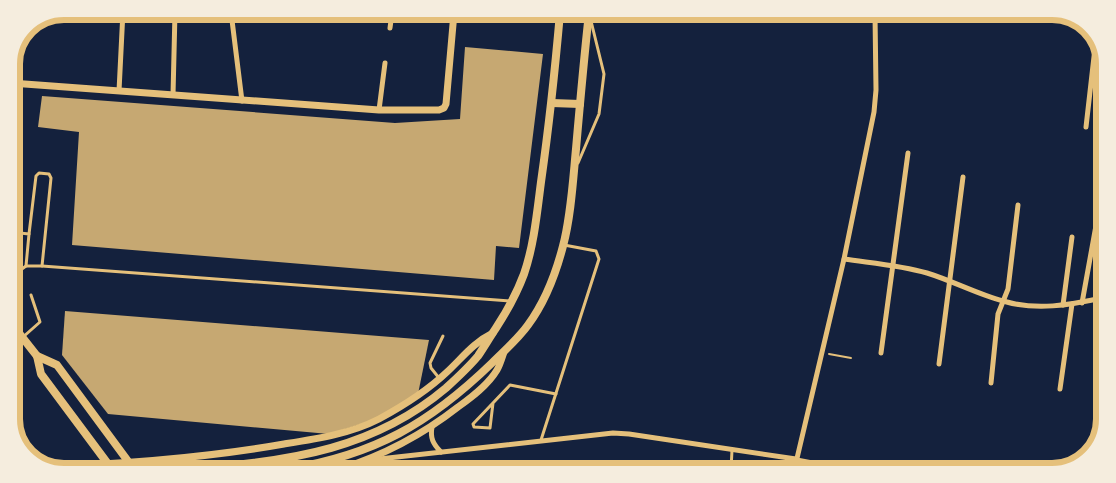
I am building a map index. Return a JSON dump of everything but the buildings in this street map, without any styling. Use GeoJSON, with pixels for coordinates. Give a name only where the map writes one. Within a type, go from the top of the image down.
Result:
{"type":"FeatureCollection","features":[{"type":"Feature","properties":{"kind":"main road"},"geometry":{"type":"LineString","coordinates":[[251,463],[326,450],[356,441],[384,429],[429,402],[461,375],[478,356],[512,302],[524,274],[534,236],[552,103],[559,20]]}},
{"type":"Feature","properties":{"kind":"main road"},"geometry":{"type":"LineString","coordinates":[[323,463],[378,445],[413,426],[466,388],[528,325],[549,289],[563,245],[574,173],[588,20]]}},
{"type":"Feature","properties":{"kind":"main road"},"geometry":{"type":"LineString","coordinates":[[552,103],[580,104]]}},
{"type":"Feature","properties":{"kind":"main road"},"geometry":{"type":"LineString","coordinates":[[20,334],[37,356],[41,374],[107,463]]}},
{"type":"Feature","properties":{"kind":"main road"},"geometry":{"type":"LineString","coordinates":[[37,356],[56,365],[130,463]]}},
{"type":"Feature","properties":{"kind":"street"},"geometry":{"type":"LineString","coordinates":[[119,91],[123,20]]}},
{"type":"Feature","properties":{"kind":"street"},"geometry":{"type":"LineString","coordinates":[[172,95],[174,20]]}},
{"type":"Feature","properties":{"kind":"street"},"geometry":{"type":"LineString","coordinates":[[232,20],[242,101]]}},
{"type":"Feature","properties":{"kind":"street"},"geometry":{"type":"LineString","coordinates":[[390,28],[391,20]]}},
{"type":"Feature","properties":{"kind":"street"},"geometry":{"type":"LineString","coordinates":[[20,85],[379,110],[439,110],[444,108],[446,104],[453,20]]}},
{"type":"Feature","properties":{"kind":"street"},"geometry":{"type":"LineString","coordinates":[[795,463],[844,258],[874,112],[876,90],[875,20]]}},
{"type":"Feature","properties":{"kind":"street"},"geometry":{"type":"LineString","coordinates":[[1086,128],[1094,53]]}},
{"type":"Feature","properties":{"kind":"street"},"geometry":{"type":"LineString","coordinates":[[379,110],[385,63]]}},
{"type":"Feature","properties":{"kind":"street"},"geometry":{"type":"LineString","coordinates":[[881,353],[908,154]]}},
{"type":"Feature","properties":{"kind":"street"},"geometry":{"type":"LineString","coordinates":[[939,364],[963,178]]}},
{"type":"Feature","properties":{"kind":"street"},"geometry":{"type":"LineString","coordinates":[[991,383],[998,314],[1008,289],[1018,205]]}},
{"type":"Feature","properties":{"kind":"street"},"geometry":{"type":"LineString","coordinates":[[1082,303],[1096,226]]}},
{"type":"Feature","properties":{"kind":"street"},"geometry":{"type":"LineString","coordinates":[[1063,306],[1072,237]]}},
{"type":"Feature","properties":{"kind":"street"},"geometry":{"type":"LineString","coordinates":[[844,258],[926,273],[1004,302],[1038,306],[1063,306],[1096,300]]}},
{"type":"Feature","properties":{"kind":"street"},"geometry":{"type":"LineString","coordinates":[[1060,389],[1072,304]]}},
{"type":"Feature","properties":{"kind":"street"},"geometry":{"type":"LineString","coordinates":[[147,463],[244,451],[331,436],[376,420],[417,397],[440,378],[474,344],[493,333]]}},
{"type":"Feature","properties":{"kind":"street"},"geometry":{"type":"LineString","coordinates":[[360,463],[406,443],[432,427],[486,384],[497,369],[504,351]]}},
{"type":"Feature","properties":{"kind":"street"},"geometry":{"type":"LineString","coordinates":[[432,427],[432,441],[441,452]]}},
{"type":"Feature","properties":{"kind":"street"},"geometry":{"type":"LineString","coordinates":[[367,461],[613,433],[796,459]]}},
{"type":"Feature","properties":{"kind":"lane"},"geometry":{"type":"LineString","coordinates":[[574,173],[599,114],[604,74],[591,20]]}},
{"type":"Feature","properties":{"kind":"lane"},"geometry":{"type":"LineString","coordinates":[[26,266],[36,176],[39,173],[49,174],[51,178],[42,266]]}},
{"type":"Feature","properties":{"kind":"lane"},"geometry":{"type":"LineString","coordinates":[[20,233],[29,234]]}},
{"type":"Feature","properties":{"kind":"lane"},"geometry":{"type":"LineString","coordinates":[[541,440],[599,259],[596,250],[563,245]]}},
{"type":"Feature","properties":{"kind":"lane"},"geometry":{"type":"LineString","coordinates":[[20,270],[26,266],[42,266],[512,302]]}},
{"type":"Feature","properties":{"kind":"lane"},"geometry":{"type":"LineString","coordinates":[[23,337],[40,322],[31,295]]}},
{"type":"Feature","properties":{"kind":"lane"},"geometry":{"type":"LineString","coordinates":[[440,378],[431,368],[430,364],[442,336]]}},
{"type":"Feature","properties":{"kind":"lane"},"geometry":{"type":"LineString","coordinates":[[493,402],[490,428],[474,427],[473,424],[493,402],[510,385],[556,394]]}},
{"type":"Feature","properties":{"kind":"lane"},"geometry":{"type":"LineString","coordinates":[[731,463],[732,449]]}},
{"type":"Feature","properties":{"kind":"lane"},"geometry":{"type":"LineString","coordinates":[[796,459],[817,463]]}},
{"type":"Feature","properties":{"kind":"path"},"geometry":{"type":"LineString","coordinates":[[822,353],[852,358]]}}]}
